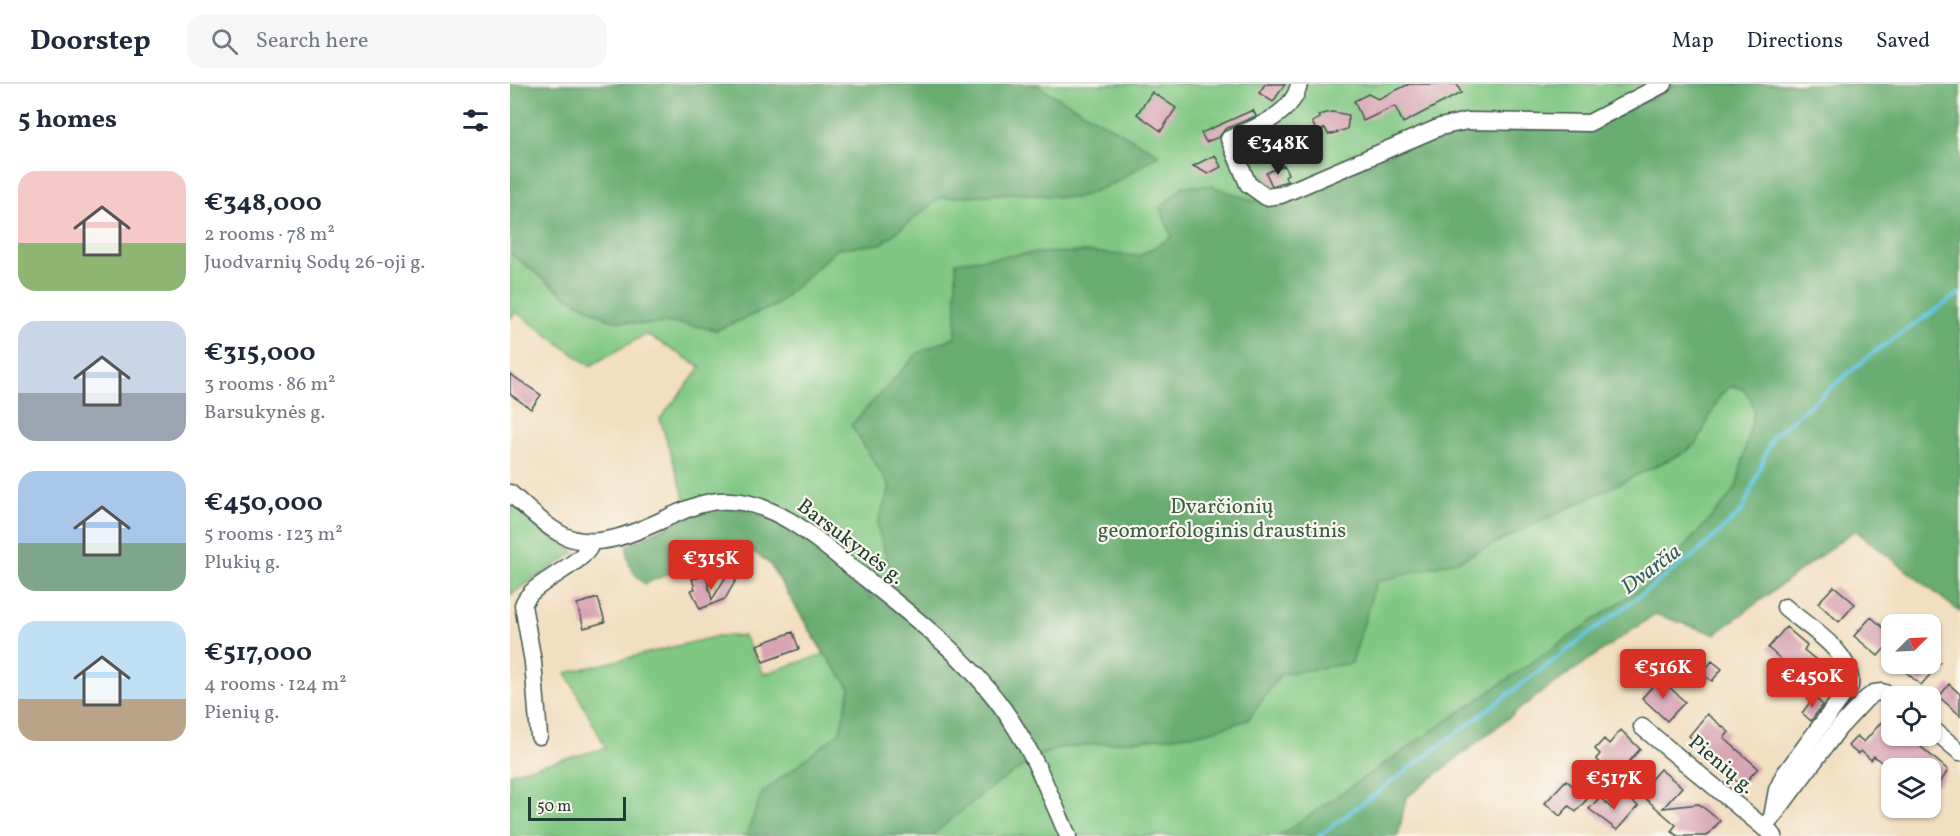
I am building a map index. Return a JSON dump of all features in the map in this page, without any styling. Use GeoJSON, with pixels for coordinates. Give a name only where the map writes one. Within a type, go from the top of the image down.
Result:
{"type":"FeatureCollection","features":[{"type":"Feature","properties":{"kind":"street"},"geometry":{"type":"LineString","coordinates":[[1299,84],[1290,103],[1270,120],[1228,139],[1248,184],[1266,197],[1281,195],[1440,127],[1467,122],[1589,123],[1664,84]]}},
{"type":"Feature","properties":{"kind":"street","name":"Barsukynės g."},"geometry":{"type":"LineString","coordinates":[[510,493],[561,535],[588,541],[622,536],[718,500],[753,505],[793,524],[934,633],[993,696],[1017,729],[1068,836]]}},
{"type":"Feature","properties":{"kind":"street"},"geometry":{"type":"LineString","coordinates":[[539,736],[533,662],[523,604],[531,594],[580,560],[589,548],[588,541]]}},
{"type":"Feature","properties":{"kind":"street"},"geometry":{"type":"LineString","coordinates":[[1770,827],[1777,790],[1784,775],[1850,686],[1851,675],[1841,657],[1785,607]]}},
{"type":"Feature","properties":{"kind":"street"},"geometry":{"type":"LineString","coordinates":[[1770,827],[1839,728],[1866,699],[1874,693],[1881,692]]}},
{"type":"Feature","properties":{"kind":"street","name":"Pienių g."},"geometry":{"type":"LineString","coordinates":[[1642,727],[1770,827]]}},
{"type":"Feature","properties":{"kind":"street"},"geometry":{"type":"LineString","coordinates":[[1941,736],[1960,752]]}},
{"type":"Feature","properties":{"kind":"green space"},"geometry":{"type":"Polygon","coordinates":[[[510,84],[1034,84],[1159,154],[1117,182],[1077,198],[1013,193],[940,198],[881,244],[838,248],[776,305],[717,330],[676,323],[643,324],[610,320],[566,296],[510,253],[510,84]]]}},
{"type":"Feature","properties":{"kind":"green space","name":"Dvarčionių geomorfologinis draustinis"},"geometry":{"type":"Polygon","coordinates":[[[1034,84],[1960,84],[1960,612],[1855,530],[1715,634],[1655,614],[1535,697],[1406,798],[1398,836],[510,836],[510,773],[606,748],[566,673],[718,636],[744,636],[764,674],[824,654],[770,564],[754,552],[722,551],[690,515],[660,419],[701,367],[646,334],[590,366],[516,312],[510,319],[510,253],[566,296],[610,320],[643,324],[676,323],[717,330],[776,305],[838,248],[881,244],[940,198],[1013,193],[1077,198],[1158,154],[1034,84]]]}},
{"type":"Feature","properties":{"kind":"green space","name":"Dvarčionių geomorfologinis draustinis"},"geometry":{"type":"Polygon","coordinates":[[[1676,84],[1960,84],[1960,612],[1855,530],[1715,634],[1655,614],[1535,697],[1406,798],[1398,836],[1279,836],[1658,576],[1727,500],[1737,485],[1754,411],[1750,398],[1744,390],[1735,386],[1728,388],[1720,396],[1697,443],[1685,452],[1460,560],[1376,582],[1352,663],[1281,674],[1248,720],[1200,734],[1059,748],[1037,757],[985,792],[931,836],[746,836],[762,793],[840,732],[850,688],[825,654],[770,564],[754,552],[722,551],[645,584],[630,567],[627,545],[690,515],[725,505],[777,520],[819,547],[872,599],[890,570],[877,525],[890,487],[851,425],[918,353],[956,336],[956,262],[1033,253],[1090,252],[1139,256],[1172,237],[1160,209],[1183,186],[1212,186],[1253,201],[1286,197],[1451,129],[1578,129],[1649,100],[1676,84]]]}},
{"type":"Feature","properties":{"kind":"green space"},"geometry":{"type":"Polygon","coordinates":[[[510,501],[541,530],[575,552],[510,595],[510,501]]]}},
{"type":"Feature","properties":{"kind":"building"},"geometry":{"type":"Polygon","coordinates":[[[1265,84],[1285,84],[1273,102],[1259,93],[1265,84]]]}},
{"type":"Feature","properties":{"kind":"building"},"geometry":{"type":"Polygon","coordinates":[[[1409,84],[1457,84],[1461,93],[1403,123],[1395,106],[1363,121],[1354,101],[1368,94],[1378,99],[1409,84]]]}},
{"type":"Feature","properties":{"kind":"building"},"geometry":{"type":"Polygon","coordinates":[[[1152,92],[1176,108],[1161,131],[1137,114],[1152,92]]]}},
{"type":"Feature","properties":{"kind":"building"},"geometry":{"type":"Polygon","coordinates":[[[1253,110],[1256,116],[1225,129],[1219,137],[1206,142],[1201,133],[1253,110]]]}},
{"type":"Feature","properties":{"kind":"building"},"geometry":{"type":"Polygon","coordinates":[[[1332,112],[1349,115],[1347,129],[1332,134],[1328,134],[1325,128],[1317,132],[1312,122],[1320,118],[1318,115],[1332,112]]]}},
{"type":"Feature","properties":{"kind":"building"},"geometry":{"type":"Polygon","coordinates":[[[1215,155],[1221,167],[1208,174],[1193,166],[1215,155]]]}},
{"type":"Feature","properties":{"kind":"building"},"geometry":{"type":"Polygon","coordinates":[[[1284,165],[1288,174],[1285,176],[1287,181],[1272,186],[1266,173],[1284,165]]]}},
{"type":"Feature","properties":{"kind":"building"},"geometry":{"type":"Polygon","coordinates":[[[510,374],[541,395],[531,409],[510,394],[510,374]]]}},
{"type":"Feature","properties":{"kind":"building"},"geometry":{"type":"Polygon","coordinates":[[[728,573],[737,578],[725,599],[700,609],[691,590],[695,589],[692,579],[706,576],[712,600],[728,573]]]}},
{"type":"Feature","properties":{"kind":"building"},"geometry":{"type":"Polygon","coordinates":[[[1834,586],[1855,604],[1839,622],[1818,603],[1834,586]]]}},
{"type":"Feature","properties":{"kind":"building"},"geometry":{"type":"Polygon","coordinates":[[[598,598],[605,622],[584,628],[577,604],[598,598]]]}},
{"type":"Feature","properties":{"kind":"building"},"geometry":{"type":"Polygon","coordinates":[[[1871,617],[1881,626],[1881,653],[1878,656],[1854,636],[1871,617]]]}},
{"type":"Feature","properties":{"kind":"building"},"geometry":{"type":"Polygon","coordinates":[[[1786,627],[1807,645],[1804,650],[1831,672],[1833,670],[1838,674],[1839,679],[1824,697],[1768,648],[1786,627]]]}},
{"type":"Feature","properties":{"kind":"building"},"geometry":{"type":"Polygon","coordinates":[[[793,632],[799,649],[763,662],[757,645],[793,632]]]}},
{"type":"Feature","properties":{"kind":"building"},"geometry":{"type":"Polygon","coordinates":[[[1712,661],[1722,669],[1712,681],[1702,674],[1712,661]]]}},
{"type":"Feature","properties":{"kind":"building"},"geometry":{"type":"Polygon","coordinates":[[[1908,674],[1930,674],[1921,685],[1908,674]]]}},
{"type":"Feature","properties":{"kind":"building"},"geometry":{"type":"Polygon","coordinates":[[[1660,678],[1685,702],[1667,721],[1642,698],[1660,678]]]}},
{"type":"Feature","properties":{"kind":"building"},"geometry":{"type":"Polygon","coordinates":[[[1949,684],[1960,694],[1960,715],[1941,699],[1941,694],[1949,684]]]}},
{"type":"Feature","properties":{"kind":"building"},"geometry":{"type":"Polygon","coordinates":[[[1814,697],[1823,705],[1811,721],[1802,713],[1814,697]]]}},
{"type":"Feature","properties":{"kind":"building"},"geometry":{"type":"Polygon","coordinates":[[[1707,714],[1729,732],[1724,738],[1758,768],[1742,786],[1718,765],[1721,760],[1689,736],[1707,714]]]}},
{"type":"Feature","properties":{"kind":"building"},"geometry":{"type":"Polygon","coordinates":[[[1881,722],[1881,746],[1920,746],[1934,758],[1881,758],[1881,762],[1874,756],[1871,760],[1861,751],[1858,754],[1848,746],[1857,736],[1864,742],[1881,722]]]}},
{"type":"Feature","properties":{"kind":"building"},"geometry":{"type":"Polygon","coordinates":[[[1621,730],[1640,749],[1616,777],[1596,759],[1600,754],[1595,749],[1604,739],[1609,744],[1621,730]]]}},
{"type":"Feature","properties":{"kind":"building"},"geometry":{"type":"Polygon","coordinates":[[[1941,764],[1948,770],[1941,782],[1941,764]]]}},
{"type":"Feature","properties":{"kind":"building"},"geometry":{"type":"Polygon","coordinates":[[[1660,769],[1682,787],[1663,808],[1699,804],[1720,821],[1707,836],[1678,836],[1671,831],[1676,825],[1639,793],[1660,769]]]}},
{"type":"Feature","properties":{"kind":"building"},"geometry":{"type":"Polygon","coordinates":[[[1566,780],[1587,799],[1576,812],[1569,806],[1560,816],[1545,803],[1566,780]]]}},
{"type":"Feature","properties":{"kind":"building"},"geometry":{"type":"Polygon","coordinates":[[[1625,795],[1638,806],[1617,830],[1589,809],[1600,797],[1612,809],[1625,795]]]}},
{"type":"Feature","properties":{"kind":"waterway","name":"Dvarčia"},"geometry":{"type":"LineString","coordinates":[[1319,836],[1698,552],[1743,510],[1773,436],[1873,353],[1960,293]]}}]}
